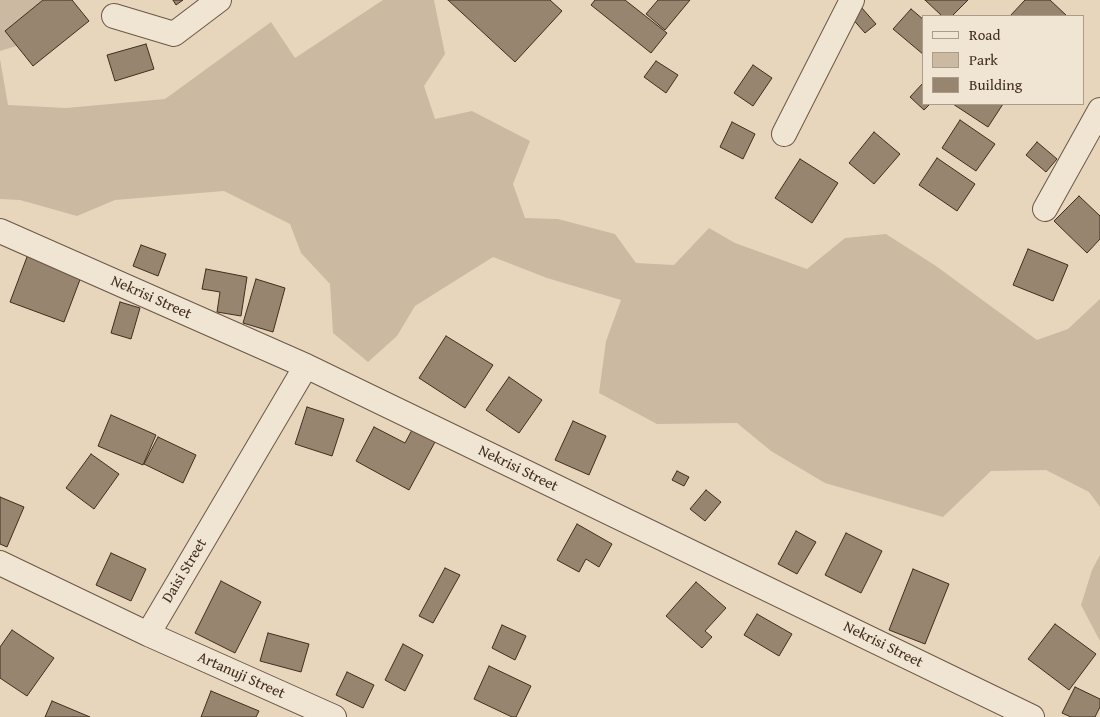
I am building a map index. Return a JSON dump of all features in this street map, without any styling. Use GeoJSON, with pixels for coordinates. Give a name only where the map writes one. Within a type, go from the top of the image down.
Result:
{"type":"FeatureCollection","features":[{"type":"Feature","properties":{"kind":"street"},"geometry":{"type":"LineString","coordinates":[[114,16],[174,34],[219,0]]}},
{"type":"Feature","properties":{"kind":"street"},"geometry":{"type":"LineString","coordinates":[[784,134],[852,0]]}},
{"type":"Feature","properties":{"kind":"street"},"geometry":{"type":"LineString","coordinates":[[1045,209],[1100,110]]}},
{"type":"Feature","properties":{"kind":"street","name":"Nekrisi Street"},"geometry":{"type":"LineString","coordinates":[[0,231],[306,366],[1032,717]]}},
{"type":"Feature","properties":{"kind":"street","name":"Daisi Street"},"geometry":{"type":"LineString","coordinates":[[148,634],[306,366]]}},
{"type":"Feature","properties":{"kind":"street"},"geometry":{"type":"LineString","coordinates":[[0,563],[148,634]]}},
{"type":"Feature","properties":{"kind":"street","name":"Artanuji Street"},"geometry":{"type":"LineString","coordinates":[[148,634],[334,717]]}},
{"type":"Feature","properties":{"kind":"green space"},"geometry":{"type":"Polygon","coordinates":[[[0,0],[55,0],[72,29],[0,51],[0,0]]]}},
{"type":"Feature","properties":{"kind":"green space"},"geometry":{"type":"Polygon","coordinates":[[[383,0],[434,0],[445,54],[424,86],[435,119],[472,111],[530,141],[513,184],[525,218],[558,219],[615,234],[636,263],[674,265],[709,228],[735,243],[807,269],[845,238],[886,234],[936,266],[1037,340],[1068,329],[1100,299],[1100,507],[1089,492],[1046,470],[991,471],[943,517],[825,483],[771,451],[737,423],[657,424],[599,393],[606,341],[621,300],[547,278],[493,257],[415,306],[397,336],[368,362],[333,333],[330,284],[301,253],[290,224],[224,191],[115,200],[77,216],[20,200],[0,199],[0,59],[8,105],[66,108],[165,99],[271,22],[295,58],[383,0]]]}},
{"type":"Feature","properties":{"kind":"green space"},"geometry":{"type":"Polygon","coordinates":[[[1100,555],[1100,641],[1081,605],[1092,570],[1100,555]]]}},
{"type":"Feature","properties":{"kind":"building"},"geometry":{"type":"Polygon","coordinates":[[[43,0],[72,0],[89,21],[33,66],[5,31],[43,0]]]}},
{"type":"Feature","properties":{"kind":"building"},"geometry":{"type":"Polygon","coordinates":[[[173,0],[183,0],[176,5],[173,0]]]}},
{"type":"Feature","properties":{"kind":"building"},"geometry":{"type":"Polygon","coordinates":[[[448,0],[550,0],[562,11],[515,62],[448,0]]]}},
{"type":"Feature","properties":{"kind":"building"},"geometry":{"type":"Polygon","coordinates":[[[595,0],[625,0],[667,33],[651,53],[591,5],[595,0]]]}},
{"type":"Feature","properties":{"kind":"building"},"geometry":{"type":"Polygon","coordinates":[[[658,0],[690,0],[665,30],[646,14],[658,0]]]}},
{"type":"Feature","properties":{"kind":"building"},"geometry":{"type":"Polygon","coordinates":[[[925,0],[968,0],[953,15],[941,15],[925,0]]]}},
{"type":"Feature","properties":{"kind":"building"},"geometry":{"type":"Polygon","coordinates":[[[1025,0],[1050,0],[1066,15],[1011,15],[1025,0]]]}},
{"type":"Feature","properties":{"kind":"building"},"geometry":{"type":"Polygon","coordinates":[[[861,7],[876,24],[865,33],[850,16],[861,7]]]}},
{"type":"Feature","properties":{"kind":"building"},"geometry":{"type":"Polygon","coordinates":[[[911,9],[922,18],[922,53],[893,29],[911,9]]]}},
{"type":"Feature","properties":{"kind":"building"},"geometry":{"type":"Polygon","coordinates":[[[146,44],[154,69],[115,81],[107,55],[146,44]]]}},
{"type":"Feature","properties":{"kind":"building"},"geometry":{"type":"Polygon","coordinates":[[[656,61],[678,75],[666,93],[644,77],[656,61]]]}},
{"type":"Feature","properties":{"kind":"building"},"geometry":{"type":"Polygon","coordinates":[[[753,65],[772,78],[753,106],[734,93],[753,65]]]}},
{"type":"Feature","properties":{"kind":"building"},"geometry":{"type":"Polygon","coordinates":[[[922,84],[922,105],[929,105],[924,110],[910,97],[922,84]]]}},
{"type":"Feature","properties":{"kind":"building"},"geometry":{"type":"Polygon","coordinates":[[[955,105],[1002,105],[988,127],[955,105]]]}},
{"type":"Feature","properties":{"kind":"building"},"geometry":{"type":"Polygon","coordinates":[[[960,120],[995,144],[976,171],[942,148],[960,120]]]}},
{"type":"Feature","properties":{"kind":"building"},"geometry":{"type":"Polygon","coordinates":[[[732,122],[755,134],[743,159],[720,147],[732,122]]]}},
{"type":"Feature","properties":{"kind":"building"},"geometry":{"type":"Polygon","coordinates":[[[874,132],[900,154],[874,184],[849,163],[874,132]]]}},
{"type":"Feature","properties":{"kind":"building"},"geometry":{"type":"Polygon","coordinates":[[[1037,142],[1057,159],[1046,172],[1026,155],[1037,142]]]}},
{"type":"Feature","properties":{"kind":"building"},"geometry":{"type":"Polygon","coordinates":[[[937,158],[975,184],[957,211],[919,185],[937,158]]]}},
{"type":"Feature","properties":{"kind":"building"},"geometry":{"type":"Polygon","coordinates":[[[800,159],[838,183],[812,223],[775,198],[800,159]]]}},
{"type":"Feature","properties":{"kind":"building"},"geometry":{"type":"Polygon","coordinates":[[[1079,196],[1100,216],[1100,239],[1087,253],[1054,221],[1079,196]]]}},
{"type":"Feature","properties":{"kind":"building"},"geometry":{"type":"Polygon","coordinates":[[[141,245],[166,254],[158,276],[133,266],[141,245]]]}},
{"type":"Feature","properties":{"kind":"building"},"geometry":{"type":"Polygon","coordinates":[[[30,249],[84,269],[64,322],[10,302],[30,249]]]}},
{"type":"Feature","properties":{"kind":"building"},"geometry":{"type":"Polygon","coordinates":[[[1028,249],[1068,265],[1053,301],[1013,285],[1028,249]]]}},
{"type":"Feature","properties":{"kind":"building"},"geometry":{"type":"Polygon","coordinates":[[[206,269],[247,277],[241,316],[217,312],[220,292],[202,289],[206,269]]]}},
{"type":"Feature","properties":{"kind":"building"},"geometry":{"type":"Polygon","coordinates":[[[256,279],[285,288],[273,332],[243,323],[256,279]]]}},
{"type":"Feature","properties":{"kind":"building"},"geometry":{"type":"Polygon","coordinates":[[[120,302],[140,308],[131,339],[111,333],[120,302]]]}},
{"type":"Feature","properties":{"kind":"building"},"geometry":{"type":"Polygon","coordinates":[[[446,336],[493,365],[465,408],[419,378],[446,336]]]}},
{"type":"Feature","properties":{"kind":"building"},"geometry":{"type":"Polygon","coordinates":[[[509,377],[542,400],[519,433],[486,410],[509,377]]]}},
{"type":"Feature","properties":{"kind":"building"},"geometry":{"type":"Polygon","coordinates":[[[307,407],[344,419],[332,456],[295,444],[307,407]]]}},
{"type":"Feature","properties":{"kind":"building"},"geometry":{"type":"Polygon","coordinates":[[[111,415],[156,435],[143,465],[98,446],[111,415]]]}},
{"type":"Feature","properties":{"kind":"building"},"geometry":{"type":"Polygon","coordinates":[[[573,421],[606,436],[589,475],[555,460],[573,421]]]}},
{"type":"Feature","properties":{"kind":"building"},"geometry":{"type":"Polygon","coordinates":[[[374,427],[405,443],[412,430],[435,442],[409,490],[356,461],[374,427]]]}},
{"type":"Feature","properties":{"kind":"building"},"geometry":{"type":"Polygon","coordinates":[[[158,437],[196,455],[183,483],[144,464],[158,437]]]}},
{"type":"Feature","properties":{"kind":"building"},"geometry":{"type":"Polygon","coordinates":[[[91,454],[119,474],[94,509],[66,488],[91,454]]]}},
{"type":"Feature","properties":{"kind":"building"},"geometry":{"type":"Polygon","coordinates":[[[677,471],[689,477],[684,486],[672,480],[677,471]]]}},
{"type":"Feature","properties":{"kind":"building"},"geometry":{"type":"Polygon","coordinates":[[[706,490],[721,502],[705,521],[690,509],[706,490]]]}},
{"type":"Feature","properties":{"kind":"building"},"geometry":{"type":"Polygon","coordinates":[[[0,497],[24,507],[7,547],[0,544],[0,497]]]}},
{"type":"Feature","properties":{"kind":"building"},"geometry":{"type":"Polygon","coordinates":[[[577,524],[612,544],[599,567],[586,559],[579,572],[557,560],[577,524]]]}},
{"type":"Feature","properties":{"kind":"building"},"geometry":{"type":"Polygon","coordinates":[[[796,531],[816,542],[797,574],[778,564],[796,531]]]}},
{"type":"Feature","properties":{"kind":"building"},"geometry":{"type":"Polygon","coordinates":[[[846,533],[882,551],[861,593],[825,575],[846,533]]]}},
{"type":"Feature","properties":{"kind":"building"},"geometry":{"type":"Polygon","coordinates":[[[111,553],[146,569],[131,601],[96,585],[111,553]]]}},
{"type":"Feature","properties":{"kind":"building"},"geometry":{"type":"Polygon","coordinates":[[[445,568],[460,575],[433,623],[419,616],[445,568]]]}},
{"type":"Feature","properties":{"kind":"building"},"geometry":{"type":"Polygon","coordinates":[[[913,569],[949,584],[925,644],[889,630],[913,569]]]}},
{"type":"Feature","properties":{"kind":"building"},"geometry":{"type":"Polygon","coordinates":[[[221,581],[261,602],[235,653],[195,633],[221,581]]]}},
{"type":"Feature","properties":{"kind":"building"},"geometry":{"type":"Polygon","coordinates":[[[696,582],[726,608],[705,631],[712,637],[702,648],[666,616],[696,582]]]}},
{"type":"Feature","properties":{"kind":"building"},"geometry":{"type":"Polygon","coordinates":[[[757,614],[792,634],[779,656],[744,635],[757,614]]]}},
{"type":"Feature","properties":{"kind":"building"},"geometry":{"type":"Polygon","coordinates":[[[1055,624],[1096,654],[1069,690],[1028,659],[1055,624]]]}},
{"type":"Feature","properties":{"kind":"building"},"geometry":{"type":"Polygon","coordinates":[[[502,625],[526,636],[515,660],[492,648],[502,625]]]}},
{"type":"Feature","properties":{"kind":"building"},"geometry":{"type":"Polygon","coordinates":[[[12,630],[54,658],[27,696],[0,678],[0,647],[12,630]]]}},
{"type":"Feature","properties":{"kind":"building"},"geometry":{"type":"Polygon","coordinates":[[[268,633],[309,644],[301,672],[260,661],[268,633]]]}},
{"type":"Feature","properties":{"kind":"building"},"geometry":{"type":"Polygon","coordinates":[[[403,644],[423,655],[405,691],[385,680],[403,644]]]}},
{"type":"Feature","properties":{"kind":"building"},"geometry":{"type":"Polygon","coordinates":[[[489,666],[531,686],[516,717],[512,717],[474,699],[489,666]]]}},
{"type":"Feature","properties":{"kind":"building"},"geometry":{"type":"Polygon","coordinates":[[[347,672],[374,685],[363,708],[336,695],[347,672]]]}},
{"type":"Feature","properties":{"kind":"building"},"geometry":{"type":"Polygon","coordinates":[[[1075,687],[1100,699],[1100,707],[1095,717],[1071,717],[1062,713],[1075,687]]]}},
{"type":"Feature","properties":{"kind":"building"},"geometry":{"type":"Polygon","coordinates":[[[211,691],[259,711],[256,717],[201,717],[211,691]]]}},
{"type":"Feature","properties":{"kind":"building"},"geometry":{"type":"Polygon","coordinates":[[[52,701],[90,717],[45,717],[52,701]]]}}]}
